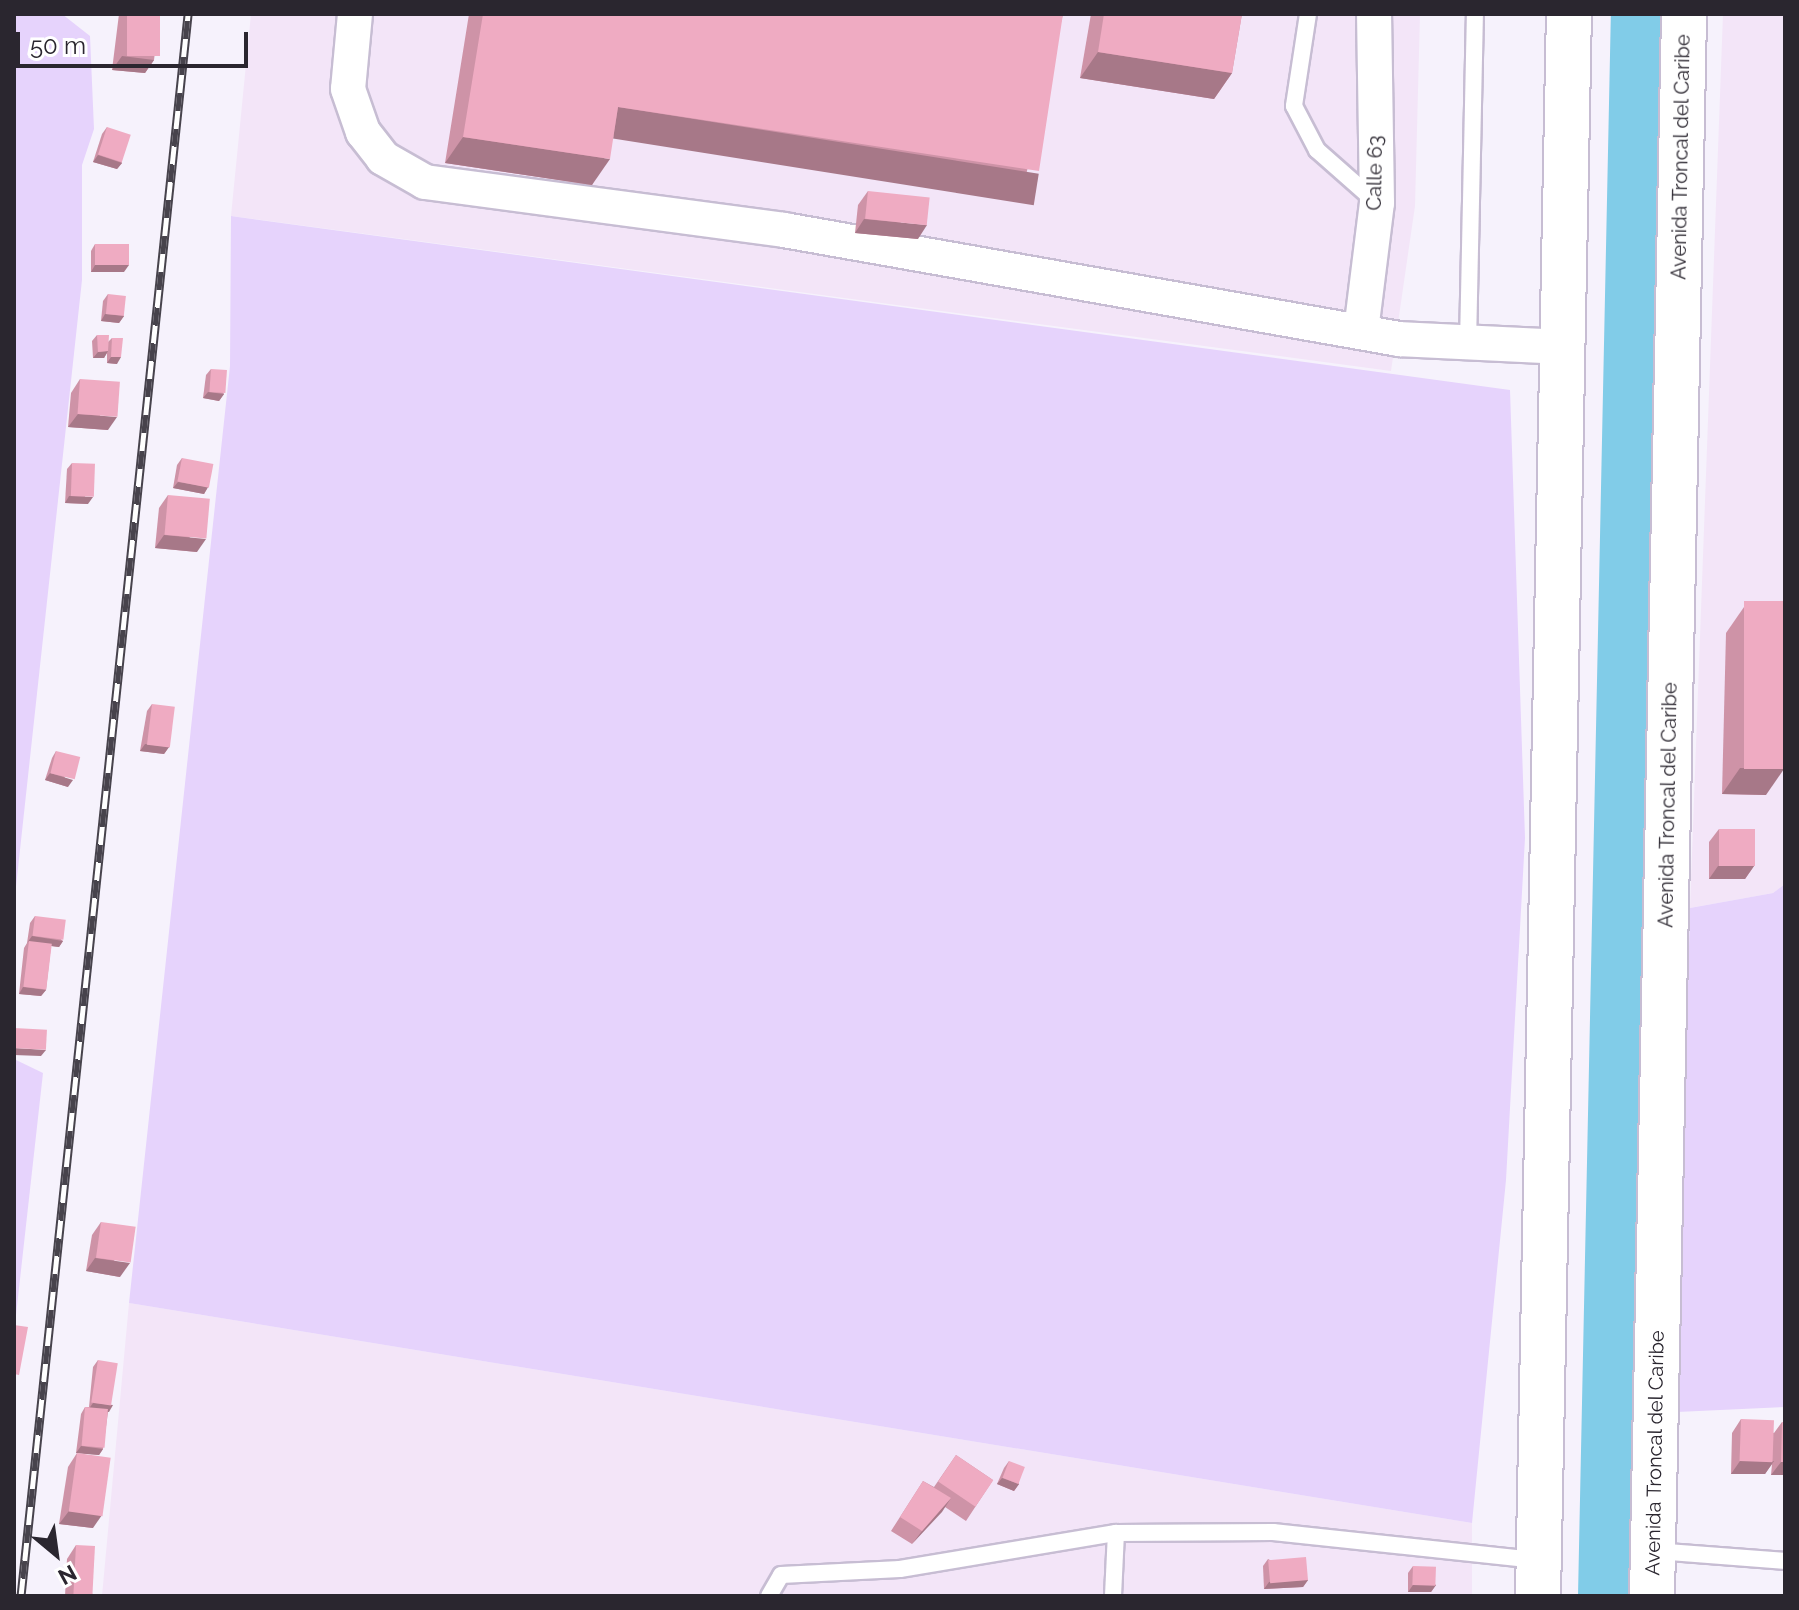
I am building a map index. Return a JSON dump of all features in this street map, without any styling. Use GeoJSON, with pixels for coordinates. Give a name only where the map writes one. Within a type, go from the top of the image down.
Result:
{"type":"FeatureCollection","features":[{"type":"Feature","properties":{"kind":"highway"},"geometry":{"type":"LineString","coordinates":[[1536,1587],[1569,14]]}},
{"type":"Feature","properties":{"kind":"highway","name":"Avenida Troncal del Caribe"},"geometry":{"type":"LineString","coordinates":[[1652,1596],[1684,14]]}},
{"type":"Feature","properties":{"kind":"street"},"geometry":{"type":"LineString","coordinates":[[355,14],[348,89],[363,132],[383,158],[425,182],[784,230],[1361,331],[1468,345],[1563,347]]}},
{"type":"Feature","properties":{"kind":"street","name":"Calle 63"},"geometry":{"type":"LineString","coordinates":[[1361,331],[1377,203],[1374,14]]}},
{"type":"Feature","properties":{"kind":"lane"},"geometry":{"type":"LineString","coordinates":[[1308,14],[1294,106],[1317,150],[1377,203]]}},
{"type":"Feature","properties":{"kind":"lane"},"geometry":{"type":"LineString","coordinates":[[1468,345],[1475,14]]}},
{"type":"Feature","properties":{"kind":"lane"},"geometry":{"type":"LineString","coordinates":[[769,1596],[781,1575],[900,1569],[1116,1533],[1273,1532],[1536,1587]]}},
{"type":"Feature","properties":{"kind":"lane"},"geometry":{"type":"LineString","coordinates":[[1113,1596],[1116,1533]]}},
{"type":"Feature","properties":{"kind":"lane"},"geometry":{"type":"LineString","coordinates":[[1653,1551],[1785,1561]]}},
{"type":"Feature","properties":{"kind":"shaded area"},"geometry":{"type":"Polygon","coordinates":[[[14,14],[62,14],[90,36],[94,129],[82,165],[82,280],[14,905],[14,14]]]}},
{"type":"Feature","properties":{"kind":"shaded area"},"geometry":{"type":"Polygon","coordinates":[[[251,14],[1420,14],[1415,206],[1391,371],[231,216],[251,14]]]}},
{"type":"Feature","properties":{"kind":"shaded area"},"geometry":{"type":"Polygon","coordinates":[[[1723,14],[1785,14],[1785,884],[1773,893],[1690,908],[1723,14]]]}},
{"type":"Feature","properties":{"kind":"shaded area"},"geometry":{"type":"Polygon","coordinates":[[[231,216],[1510,390],[1525,838],[1506,1180],[1472,1523],[129,1303],[230,366],[231,216]]]}},
{"type":"Feature","properties":{"kind":"shaded area"},"geometry":{"type":"Polygon","coordinates":[[[1785,884],[1785,1407],[1677,1412],[1690,908],[1773,893],[1785,884]]]}},
{"type":"Feature","properties":{"kind":"shaded area"},"geometry":{"type":"Polygon","coordinates":[[[14,1059],[43,1073],[15,1324],[14,1324],[14,1059]]]}},
{"type":"Feature","properties":{"kind":"shaded area"},"geometry":{"type":"Polygon","coordinates":[[[129,1303],[1472,1523],[1472,1596],[102,1596],[129,1303]]]}},
{"type":"Feature","properties":{"kind":"building"},"geometry":{"type":"Polygon","coordinates":[[[127,14],[160,14],[160,56],[127,56],[127,14]]]}},
{"type":"Feature","properties":{"kind":"building"},"geometry":{"type":"Polygon","coordinates":[[[483,14],[1063,14],[1039,171],[618,107],[610,159],[463,137],[483,14]]]}},
{"type":"Feature","properties":{"kind":"building"},"geometry":{"type":"Polygon","coordinates":[[[1104,14],[1242,14],[1232,73],[1098,52],[1104,14]]]}},
{"type":"Feature","properties":{"kind":"building"},"geometry":{"type":"Polygon","coordinates":[[[107,127],[131,135],[122,162],[98,155],[107,127]]]}},
{"type":"Feature","properties":{"kind":"building"},"geometry":{"type":"Polygon","coordinates":[[[868,191],[930,197],[927,225],[865,219],[868,191]]]}},
{"type":"Feature","properties":{"kind":"building"},"geometry":{"type":"Polygon","coordinates":[[[95,244],[129,244],[129,265],[95,265],[95,244]]]}},
{"type":"Feature","properties":{"kind":"building"},"geometry":{"type":"Polygon","coordinates":[[[108,294],[126,296],[124,316],[106,314],[108,294]]]}},
{"type":"Feature","properties":{"kind":"building"},"geometry":{"type":"Polygon","coordinates":[[[97,335],[109,335],[108,351],[98,352],[97,335]]]}},
{"type":"Feature","properties":{"kind":"building"},"geometry":{"type":"Polygon","coordinates":[[[112,338],[123,338],[121,357],[111,357],[112,338]]]}},
{"type":"Feature","properties":{"kind":"building"},"geometry":{"type":"Polygon","coordinates":[[[211,369],[227,370],[225,393],[209,392],[211,369]]]}},
{"type":"Feature","properties":{"kind":"building"},"geometry":{"type":"Polygon","coordinates":[[[80,379],[120,382],[117,417],[78,414],[80,379]]]}},
{"type":"Feature","properties":{"kind":"building"},"geometry":{"type":"Polygon","coordinates":[[[182,458],[213,464],[209,488],[177,482],[182,458]]]}},
{"type":"Feature","properties":{"kind":"building"},"geometry":{"type":"Polygon","coordinates":[[[72,463],[95,464],[94,497],[71,496],[72,463]]]}},
{"type":"Feature","properties":{"kind":"building"},"geometry":{"type":"Polygon","coordinates":[[[168,495],[210,499],[206,539],[165,535],[168,495]]]}},
{"type":"Feature","properties":{"kind":"building"},"geometry":{"type":"Polygon","coordinates":[[[1744,601],[1785,601],[1785,769],[1744,769],[1744,601]]]}},
{"type":"Feature","properties":{"kind":"building"},"geometry":{"type":"Polygon","coordinates":[[[152,704],[175,707],[170,747],[147,745],[152,704]]]}},
{"type":"Feature","properties":{"kind":"building"},"geometry":{"type":"Polygon","coordinates":[[[56,751],[80,757],[75,779],[50,773],[56,751]]]}},
{"type":"Feature","properties":{"kind":"building"},"geometry":{"type":"Polygon","coordinates":[[[1719,829],[1755,829],[1755,866],[1719,866],[1719,829]]]}},
{"type":"Feature","properties":{"kind":"building"},"geometry":{"type":"Polygon","coordinates":[[[35,916],[66,920],[63,940],[33,936],[35,916]]]}},
{"type":"Feature","properties":{"kind":"building"},"geometry":{"type":"Polygon","coordinates":[[[29,941],[52,944],[46,989],[23,987],[29,941]]]}},
{"type":"Feature","properties":{"kind":"building"},"geometry":{"type":"Polygon","coordinates":[[[14,1028],[47,1030],[46,1050],[14,1048],[14,1028]]]}},
{"type":"Feature","properties":{"kind":"building"},"geometry":{"type":"Polygon","coordinates":[[[101,1222],[136,1227],[131,1263],[96,1258],[101,1222]]]}},
{"type":"Feature","properties":{"kind":"building"},"geometry":{"type":"Polygon","coordinates":[[[14,1325],[28,1327],[19,1375],[14,1374],[14,1325]]]}},
{"type":"Feature","properties":{"kind":"building"},"geometry":{"type":"Polygon","coordinates":[[[98,1360],[118,1363],[111,1406],[91,1402],[98,1360]]]}},
{"type":"Feature","properties":{"kind":"building"},"geometry":{"type":"Polygon","coordinates":[[[85,1407],[108,1409],[105,1448],[82,1446],[85,1407]]]}},
{"type":"Feature","properties":{"kind":"building"},"geometry":{"type":"Polygon","coordinates":[[[1741,1419],[1774,1420],[1773,1462],[1740,1461],[1741,1419]]]}},
{"type":"Feature","properties":{"kind":"building"},"geometry":{"type":"Polygon","coordinates":[[[1782,1422],[1785,1422],[1785,1462],[1781,1462],[1782,1422]]]}},
{"type":"Feature","properties":{"kind":"building"},"geometry":{"type":"Polygon","coordinates":[[[77,1453],[111,1458],[102,1516],[69,1511],[77,1453]]]}},
{"type":"Feature","properties":{"kind":"building"},"geometry":{"type":"Polygon","coordinates":[[[956,1455],[993,1480],[975,1507],[938,1482],[956,1455]]]}},
{"type":"Feature","properties":{"kind":"building"},"geometry":{"type":"Polygon","coordinates":[[[1009,1461],[1025,1467],[1018,1484],[1003,1478],[1009,1461]]]}},
{"type":"Feature","properties":{"kind":"building"},"geometry":{"type":"Polygon","coordinates":[[[923,1481],[951,1498],[922,1531],[900,1517],[923,1481]]]}},
{"type":"Feature","properties":{"kind":"building"},"geometry":{"type":"Polygon","coordinates":[[[76,1545],[95,1546],[92,1596],[73,1596],[76,1545]]]}},
{"type":"Feature","properties":{"kind":"building"},"geometry":{"type":"Polygon","coordinates":[[[1306,1557],[1308,1580],[1270,1583],[1268,1560],[1306,1557]]]}},
{"type":"Feature","properties":{"kind":"building"},"geometry":{"type":"Polygon","coordinates":[[[1413,1566],[1436,1567],[1435,1586],[1412,1585],[1413,1566]]]}},
{"type":"Feature","properties":{"kind":"waterway"},"geometry":{"type":"LineString","coordinates":[[1606,1596],[1639,14]]}},
{"type":"Feature","properties":{"kind":"railway"},"geometry":{"type":"LineString","coordinates":[[21,1596],[188,14]]}}]}
